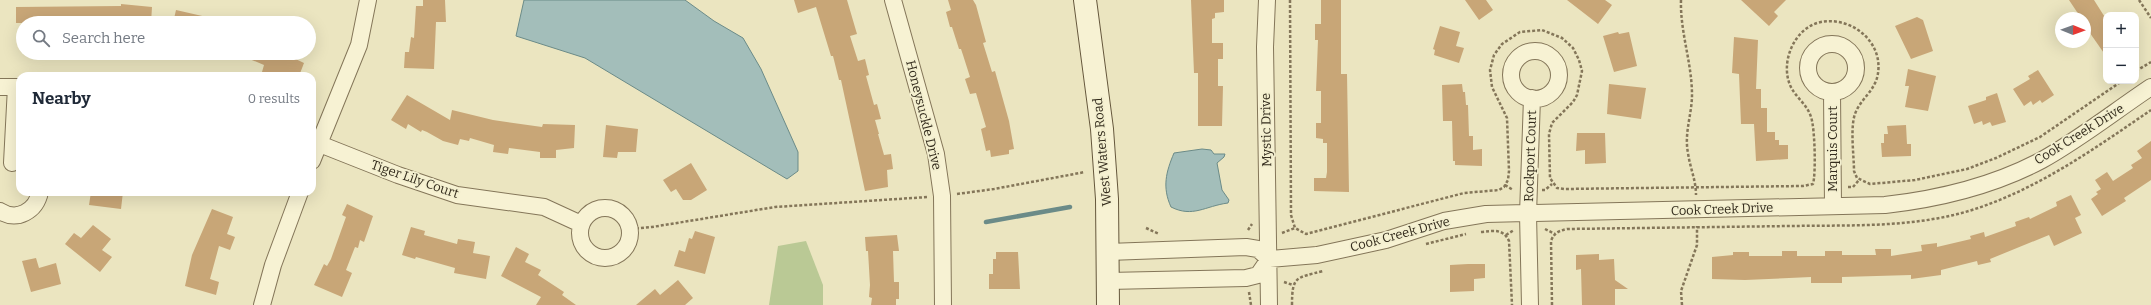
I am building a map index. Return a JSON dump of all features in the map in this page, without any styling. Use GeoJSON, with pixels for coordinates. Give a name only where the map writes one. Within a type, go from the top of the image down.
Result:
{"type":"FeatureCollection","features":[{"type":"Feature","properties":{"kind":"street"},"geometry":{"type":"LineString","coordinates":[[316,141],[359,45],[368,0]]}},
{"type":"Feature","properties":{"kind":"street","name":"Honeysuckle Drive"},"geometry":{"type":"LineString","coordinates":[[893,0],[922,99],[936,154],[942,196],[943,305]]}},
{"type":"Feature","properties":{"kind":"street","name":"West Waters Road"},"geometry":{"type":"LineString","coordinates":[[1084,0],[1102,129],[1108,252],[1108,305]]}},
{"type":"Feature","properties":{"kind":"street","name":"Mystic Drive"},"geometry":{"type":"LineString","coordinates":[[1267,0],[1265,47],[1269,305]]}},
{"type":"Feature","properties":{"kind":"street"},"geometry":{"type":"LineString","coordinates":[[11,165],[12,87]]}},
{"type":"Feature","properties":{"kind":"street","name":"Cook Creek Drive"},"geometry":{"type":"LineString","coordinates":[[1269,259],[1317,255],[1386,240],[1444,221],[1486,214],[1833,206],[1916,202],[1946,196],[1988,182],[2042,160],[2151,87]]}},
{"type":"Feature","properties":{"kind":"street","name":"Marquis Court"},"geometry":{"type":"LineString","coordinates":[[1832,92],[1833,206]]}},
{"type":"Feature","properties":{"kind":"street","name":"Rockport Court"},"geometry":{"type":"LineString","coordinates":[[1530,305],[1528,214],[1532,98]]}},
{"type":"Feature","properties":{"kind":"street","name":"Tiger Lily Court"},"geometry":{"type":"LineString","coordinates":[[316,143],[398,175],[457,195],[544,207],[581,224]]}},
{"type":"Feature","properties":{"kind":"street"},"geometry":{"type":"LineString","coordinates":[[0,211],[14,216],[24,214],[32,209],[38,201],[39,196]]}},
{"type":"Feature","properties":{"kind":"street"},"geometry":{"type":"LineString","coordinates":[[262,305],[273,265],[299,196]]}},
{"type":"Feature","properties":{"kind":"street"},"geometry":{"type":"LineString","coordinates":[[610,207],[625,216],[631,229],[628,245],[622,252],[615,256],[606,258],[598,257],[589,252],[583,246],[580,237],[581,224],[590,212],[598,208],[610,207]]}},
{"type":"Feature","properties":{"kind":"street"},"geometry":{"type":"LineString","coordinates":[[1108,252],[1246,247],[1258,249],[1269,259],[1258,275],[1246,278],[1108,281]]}},
{"type":"Feature","properties":{"kind":"path"},"geometry":{"type":"LineString","coordinates":[[1290,0],[1291,209],[1293,224],[1297,231],[1310,233],[1464,193],[1499,190],[1505,185],[1509,171],[1507,118],[1492,88],[1490,70],[1494,56],[1502,44],[1520,32],[1534,30],[1542,30],[1562,38],[1573,48],[1579,60],[1582,72],[1577,95],[1573,102],[1552,123],[1549,134],[1550,178],[1552,184],[1557,188],[1803,186],[1813,184]]}},
{"type":"Feature","properties":{"kind":"path"},"geometry":{"type":"LineString","coordinates":[[1681,0],[1680,11],[1689,54],[1692,95],[1687,132],[1688,153],[1696,187],[1696,209]]}},
{"type":"Feature","properties":{"kind":"path"},"geometry":{"type":"LineString","coordinates":[[2139,0],[2151,18]]}},
{"type":"Feature","properties":{"kind":"path"},"geometry":{"type":"LineString","coordinates":[[1816,187],[1813,184],[1813,125],[1808,108],[1794,94],[1789,84],[1787,71],[1788,58],[1793,44],[1802,33],[1820,22],[1832,21],[1847,24],[1861,31],[1873,46],[1877,56],[1877,77],[1873,89],[1855,114],[1854,171],[1859,180],[1870,184],[1915,180],[1967,169],[1996,158],[2040,137],[2118,84]]}},
{"type":"Feature","properties":{"kind":"path"},"geometry":{"type":"LineString","coordinates":[[2139,70],[2151,62]]}},
{"type":"Feature","properties":{"kind":"path"},"geometry":{"type":"LineString","coordinates":[[962,194],[1085,172]]}},
{"type":"Feature","properties":{"kind":"path"},"geometry":{"type":"LineString","coordinates":[[1853,187],[1859,180]]}},
{"type":"Feature","properties":{"kind":"path"},"geometry":{"type":"LineString","coordinates":[[1546,190],[1552,184]]}},
{"type":"Feature","properties":{"kind":"path"},"geometry":{"type":"LineString","coordinates":[[1505,185],[1513,190]]}},
{"type":"Feature","properties":{"kind":"path"},"geometry":{"type":"LineString","coordinates":[[631,229],[652,228],[775,207],[923,197]]}},
{"type":"Feature","properties":{"kind":"path"},"geometry":{"type":"LineString","coordinates":[[1682,305],[1681,291],[1697,245],[1697,227]]}},
{"type":"Feature","properties":{"kind":"path"},"geometry":{"type":"LineString","coordinates":[[1546,229],[1555,234]]}},
{"type":"Feature","properties":{"kind":"path"},"geometry":{"type":"LineString","coordinates":[[1506,235],[1514,230]]}},
{"type":"Feature","properties":{"kind":"path"},"geometry":{"type":"LineString","coordinates":[[1474,232],[1500,231],[1506,235],[1510,248],[1512,305]]}},
{"type":"Feature","properties":{"kind":"path"},"geometry":{"type":"LineString","coordinates":[[1420,246],[1470,233]]}},
{"type":"Feature","properties":{"kind":"path"},"geometry":{"type":"LineString","coordinates":[[1292,305],[1293,285],[1296,280],[1328,269]]}},
{"type":"Feature","properties":{"kind":"green space"},"geometry":{"type":"Polygon","coordinates":[[[806,241],[823,285],[823,305],[769,305],[778,246],[806,241]]]}},
{"type":"Feature","properties":{"kind":"water"},"geometry":{"type":"Polygon","coordinates":[[[524,0],[685,0],[714,21],[743,38],[761,69],[798,152],[798,171],[787,179],[585,58],[516,36],[524,0]]]}},
{"type":"Feature","properties":{"kind":"water"},"geometry":{"type":"Polygon","coordinates":[[[1202,149],[1211,150],[1214,154],[1225,154],[1224,157],[1217,163],[1222,190],[1229,200],[1228,203],[1193,211],[1179,210],[1171,207],[1168,200],[1166,180],[1174,153],[1202,149]]]}},
{"type":"Feature","properties":{"kind":"building"},"geometry":{"type":"Polygon","coordinates":[[[423,0],[445,0],[446,22],[436,22],[434,69],[404,68],[405,52],[409,52],[411,37],[414,38],[416,6],[423,6],[423,0]]]}},
{"type":"Feature","properties":{"kind":"building"},"geometry":{"type":"Polygon","coordinates":[[[794,0],[847,0],[857,34],[850,36],[858,61],[865,59],[869,75],[866,76],[874,105],[877,104],[881,119],[875,120],[884,155],[891,154],[893,169],[887,170],[888,187],[865,191],[841,80],[839,80],[833,56],[831,56],[816,7],[798,13],[794,0]]]}},
{"type":"Feature","properties":{"kind":"building"},"geometry":{"type":"Polygon","coordinates":[[[948,0],[973,0],[976,5],[986,42],[983,43],[992,72],[995,71],[1009,121],[1014,149],[1009,150],[1009,154],[991,157],[990,150],[986,151],[981,129],[986,127],[976,93],[970,94],[965,79],[970,77],[961,49],[959,49],[952,27],[950,27],[946,12],[951,10],[948,0]]]}},
{"type":"Feature","properties":{"kind":"building"},"geometry":{"type":"Polygon","coordinates":[[[1191,0],[1224,0],[1224,12],[1215,13],[1215,18],[1212,19],[1212,43],[1223,43],[1223,59],[1218,59],[1218,86],[1223,86],[1222,126],[1198,126],[1198,73],[1194,73],[1191,0]]]}},
{"type":"Feature","properties":{"kind":"building"},"geometry":{"type":"Polygon","coordinates":[[[1321,0],[1341,0],[1341,74],[1347,74],[1349,192],[1314,191],[1314,178],[1326,178],[1327,172],[1327,143],[1323,143],[1323,139],[1316,138],[1316,123],[1321,123],[1321,91],[1316,91],[1318,40],[1315,40],[1315,24],[1321,24],[1321,0]]]}},
{"type":"Feature","properties":{"kind":"building"},"geometry":{"type":"Polygon","coordinates":[[[1465,0],[1486,0],[1493,10],[1479,20],[1465,0]]]}},
{"type":"Feature","properties":{"kind":"building"},"geometry":{"type":"Polygon","coordinates":[[[1567,0],[1605,0],[1612,5],[1598,24],[1567,0]]]}},
{"type":"Feature","properties":{"kind":"building"},"geometry":{"type":"Polygon","coordinates":[[[1741,0],[1786,0],[1774,12],[1778,16],[1769,26],[1741,0]]]}},
{"type":"Feature","properties":{"kind":"building"},"geometry":{"type":"Polygon","coordinates":[[[2069,0],[2094,0],[2103,14],[2103,52],[2091,35],[2091,12],[2077,12],[2069,0]]]}},
{"type":"Feature","properties":{"kind":"building"},"geometry":{"type":"Polygon","coordinates":[[[121,4],[152,7],[151,16],[16,16],[16,7],[121,6],[121,4]]]}},
{"type":"Feature","properties":{"kind":"building"},"geometry":{"type":"Polygon","coordinates":[[[176,10],[202,16],[175,16],[176,10]]]}},
{"type":"Feature","properties":{"kind":"building"},"geometry":{"type":"Polygon","coordinates":[[[1917,17],[1923,20],[1933,51],[1911,59],[1895,26],[1917,17]]]}},
{"type":"Feature","properties":{"kind":"building"},"geometry":{"type":"Polygon","coordinates":[[[1440,26],[1460,32],[1456,46],[1464,48],[1459,63],[1434,55],[1435,50],[1433,49],[1440,26]]]}},
{"type":"Feature","properties":{"kind":"building"},"geometry":{"type":"Polygon","coordinates":[[[1618,32],[1619,34],[1629,32],[1637,66],[1614,72],[1603,36],[1618,32]]]}},
{"type":"Feature","properties":{"kind":"building"},"geometry":{"type":"Polygon","coordinates":[[[1734,37],[1758,40],[1756,89],[1761,89],[1761,108],[1767,108],[1767,132],[1775,132],[1775,140],[1779,140],[1779,145],[1788,145],[1788,159],[1756,161],[1754,124],[1741,124],[1739,74],[1732,73],[1734,37]]]}},
{"type":"Feature","properties":{"kind":"building"},"geometry":{"type":"Polygon","coordinates":[[[252,60],[298,60],[304,63],[301,72],[262,72],[264,65],[252,60]]]}},
{"type":"Feature","properties":{"kind":"building"},"geometry":{"type":"Polygon","coordinates":[[[1908,69],[1936,76],[1928,111],[1905,107],[1909,86],[1905,86],[1908,69]]]}},
{"type":"Feature","properties":{"kind":"building"},"geometry":{"type":"Polygon","coordinates":[[[2038,70],[2054,95],[2042,103],[2040,100],[2033,105],[2031,101],[2024,106],[2013,89],[2030,79],[2028,76],[2038,70]]]}},
{"type":"Feature","properties":{"kind":"building"},"geometry":{"type":"Polygon","coordinates":[[[1462,84],[1463,92],[1465,92],[1466,105],[1468,105],[1469,136],[1473,136],[1473,150],[1482,149],[1482,166],[1455,165],[1455,161],[1453,161],[1452,121],[1443,121],[1442,85],[1462,84]]]}},
{"type":"Feature","properties":{"kind":"building"},"geometry":{"type":"Polygon","coordinates":[[[1609,84],[1646,88],[1641,119],[1607,114],[1609,84]]]}},
{"type":"Feature","properties":{"kind":"building"},"geometry":{"type":"Polygon","coordinates":[[[1997,93],[2006,122],[1992,126],[1990,122],[1983,125],[1982,121],[1974,124],[1968,106],[1986,100],[1986,97],[1997,93]]]}},
{"type":"Feature","properties":{"kind":"building"},"geometry":{"type":"Polygon","coordinates":[[[407,95],[450,120],[452,110],[493,120],[542,127],[543,124],[575,125],[574,148],[556,150],[556,158],[540,158],[540,152],[509,148],[508,154],[493,152],[494,145],[470,138],[469,141],[460,139],[458,145],[443,141],[427,132],[422,130],[421,132],[408,124],[406,129],[391,120],[407,95]]]}},
{"type":"Feature","properties":{"kind":"building"},"geometry":{"type":"Polygon","coordinates":[[[606,125],[638,129],[636,152],[618,152],[617,158],[603,157],[606,125]]]}},
{"type":"Feature","properties":{"kind":"building"},"geometry":{"type":"Polygon","coordinates":[[[1906,125],[1907,144],[1911,144],[1911,156],[1882,157],[1881,143],[1884,143],[1884,134],[1888,134],[1887,126],[1906,125]]]}},
{"type":"Feature","properties":{"kind":"building"},"geometry":{"type":"Polygon","coordinates":[[[1577,133],[1605,133],[1606,163],[1585,164],[1585,150],[1576,151],[1577,133]]]}},
{"type":"Feature","properties":{"kind":"building"},"geometry":{"type":"Polygon","coordinates":[[[2151,141],[2151,180],[2124,198],[2126,201],[2102,216],[2091,199],[2098,194],[2096,192],[2101,189],[2095,180],[2107,172],[2113,181],[2133,168],[2131,165],[2142,158],[2137,151],[2151,141]]]}},
{"type":"Feature","properties":{"kind":"building"},"geometry":{"type":"Polygon","coordinates":[[[691,163],[707,190],[691,200],[683,200],[676,189],[671,192],[663,180],[691,163]]]}},
{"type":"Feature","properties":{"kind":"building"},"geometry":{"type":"Polygon","coordinates":[[[2071,195],[2081,215],[2075,218],[2082,233],[2054,246],[2049,235],[1990,259],[1991,262],[1978,265],[1977,261],[1941,270],[1941,275],[1911,279],[1911,275],[1842,277],[1842,283],[1811,283],[1811,277],[1745,280],[1712,279],[1712,257],[1733,255],[1733,252],[1749,252],[1749,256],[1782,256],[1782,251],[1797,251],[1797,256],[1825,256],[1825,251],[1842,251],[1842,255],[1876,255],[1875,249],[1891,249],[1891,256],[1922,251],[1921,245],[1937,243],[1937,247],[1971,239],[1970,236],[1984,232],[1985,237],[2016,226],[2015,222],[2029,217],[2030,219],[2057,206],[2056,202],[2071,195]]]}},
{"type":"Feature","properties":{"kind":"building"},"geometry":{"type":"Polygon","coordinates":[[[90,196],[123,196],[121,209],[89,205],[90,196]]]}},
{"type":"Feature","properties":{"kind":"building"},"geometry":{"type":"Polygon","coordinates":[[[347,204],[373,216],[364,242],[360,240],[358,248],[355,247],[346,270],[352,273],[342,297],[314,285],[324,264],[327,266],[331,259],[346,217],[342,215],[347,204]]]}},
{"type":"Feature","properties":{"kind":"building"},"geometry":{"type":"Polygon","coordinates":[[[212,209],[233,217],[227,234],[235,237],[230,250],[219,246],[210,279],[219,282],[216,295],[185,286],[192,255],[212,209]]]}},
{"type":"Feature","properties":{"kind":"building"},"geometry":{"type":"Polygon","coordinates":[[[93,225],[111,239],[102,250],[112,257],[100,272],[65,244],[74,233],[81,238],[93,225]]]}},
{"type":"Feature","properties":{"kind":"building"},"geometry":{"type":"Polygon","coordinates":[[[411,227],[425,231],[424,235],[457,244],[458,239],[475,242],[473,253],[490,256],[486,279],[454,273],[455,268],[416,257],[415,259],[402,255],[411,227]]]}},
{"type":"Feature","properties":{"kind":"building"},"geometry":{"type":"Polygon","coordinates":[[[695,231],[715,237],[705,274],[674,266],[679,250],[685,252],[689,238],[692,239],[695,231]]]}},
{"type":"Feature","properties":{"kind":"building"},"geometry":{"type":"Polygon","coordinates":[[[897,235],[899,251],[893,251],[894,282],[899,282],[899,299],[896,299],[896,305],[871,305],[872,298],[869,297],[870,285],[868,251],[866,251],[865,237],[897,235]]]}},
{"type":"Feature","properties":{"kind":"building"},"geometry":{"type":"Polygon","coordinates":[[[516,247],[529,254],[525,262],[541,270],[538,275],[564,292],[562,295],[576,305],[536,305],[541,297],[501,276],[516,247]]]}},
{"type":"Feature","properties":{"kind":"building"},"geometry":{"type":"Polygon","coordinates":[[[996,252],[1018,252],[1020,289],[989,289],[989,274],[993,274],[993,259],[996,259],[996,252]]]}},
{"type":"Feature","properties":{"kind":"building"},"geometry":{"type":"Polygon","coordinates":[[[1599,254],[1599,260],[1614,259],[1615,280],[1628,289],[1615,289],[1615,305],[1582,305],[1581,269],[1576,270],[1576,255],[1599,254]]]}},
{"type":"Feature","properties":{"kind":"building"},"geometry":{"type":"Polygon","coordinates":[[[36,258],[39,268],[56,263],[61,284],[31,292],[22,261],[36,258]]]}},
{"type":"Feature","properties":{"kind":"building"},"geometry":{"type":"Polygon","coordinates":[[[1485,264],[1485,278],[1474,279],[1474,291],[1450,292],[1450,265],[1485,264]]]}},
{"type":"Feature","properties":{"kind":"building"},"geometry":{"type":"Polygon","coordinates":[[[678,280],[693,298],[685,305],[636,305],[655,289],[660,295],[678,280]]]}},
{"type":"Feature","properties":{"kind":"waterway"},"geometry":{"type":"LineString","coordinates":[[986,222],[1070,207]]}}]}
